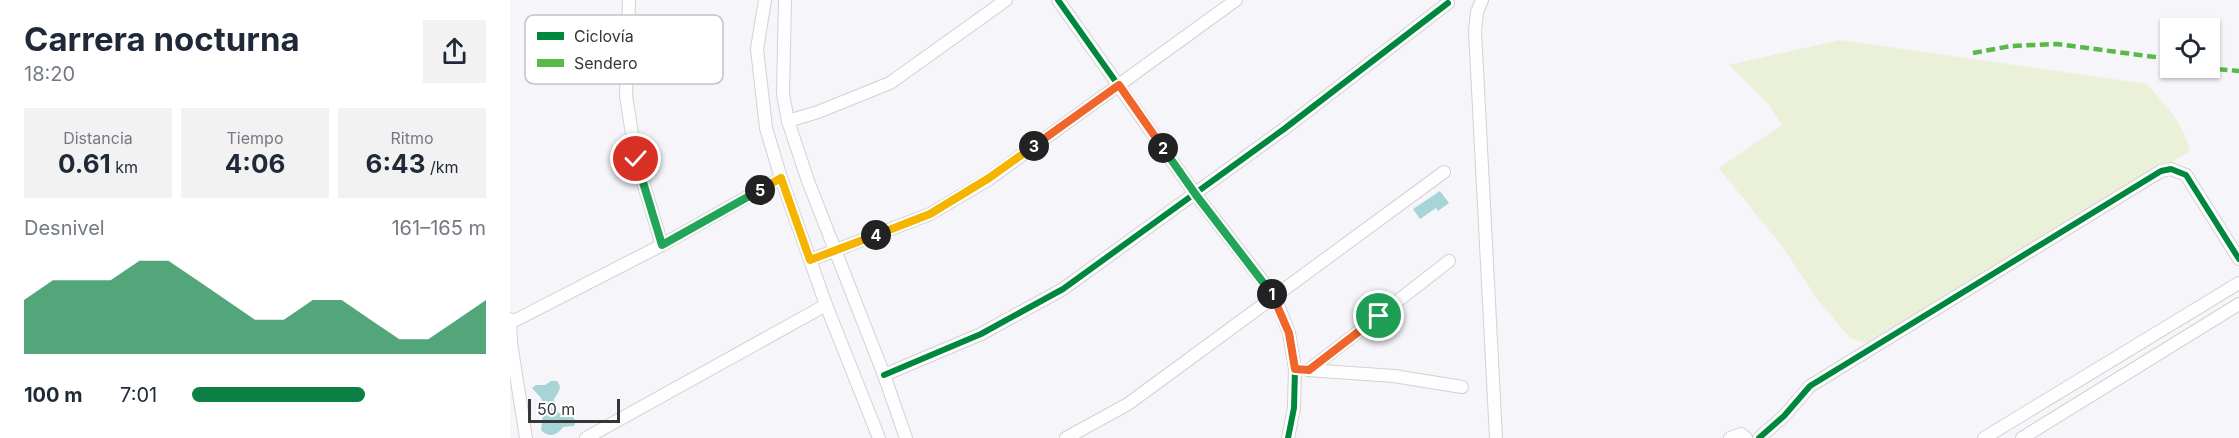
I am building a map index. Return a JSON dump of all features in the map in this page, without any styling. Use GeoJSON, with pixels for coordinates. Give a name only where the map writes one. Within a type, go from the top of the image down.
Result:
{"type":"FeatureCollection","features":[{"type":"Feature","properties":{"kind":"street"},"geometry":{"type":"LineString","coordinates":[[629,0],[629,15]]}},
{"type":"Feature","properties":{"kind":"street"},"geometry":{"type":"LineString","coordinates":[[765,0],[757,48],[766,128],[781,178],[875,437]]}},
{"type":"Feature","properties":{"kind":"street"},"geometry":{"type":"LineString","coordinates":[[785,0],[783,94],[788,121],[808,181],[884,375],[906,438]]}},
{"type":"Feature","properties":{"kind":"street"},"geometry":{"type":"LineString","coordinates":[[788,121],[818,112],[890,83],[1006,0]]}},
{"type":"Feature","properties":{"kind":"street"},"geometry":{"type":"LineString","coordinates":[[1058,0],[1196,195],[1275,297],[1289,333],[1295,369],[1294,408],[1288,438]]}},
{"type":"Feature","properties":{"kind":"street"},"geometry":{"type":"LineString","coordinates":[[810,260],[930,214],[989,178],[1236,0]]}},
{"type":"Feature","properties":{"kind":"street"},"geometry":{"type":"LineString","coordinates":[[1482,0],[1477,12],[1474,31],[1496,438]]}},
{"type":"Feature","properties":{"kind":"street"},"geometry":{"type":"LineString","coordinates":[[884,375],[981,334],[1063,289],[1196,195],[1448,3]]}},
{"type":"Feature","properties":{"kind":"street"},"geometry":{"type":"LineString","coordinates":[[626,84],[626,96],[636,159],[662,245]]}},
{"type":"Feature","properties":{"kind":"street"},"geometry":{"type":"LineString","coordinates":[[1759,438],[1784,416],[1810,386],[2161,171],[2177,170],[2190,179],[2239,259]]}},
{"type":"Feature","properties":{"kind":"street"},"geometry":{"type":"LineString","coordinates":[[1066,438],[1128,404],[1444,172]]}},
{"type":"Feature","properties":{"kind":"street"},"geometry":{"type":"LineString","coordinates":[[526,438],[511,343],[510,321],[662,245],[781,178]]}},
{"type":"Feature","properties":{"kind":"street"},"geometry":{"type":"LineString","coordinates":[[1309,370],[1449,261]]}},
{"type":"Feature","properties":{"kind":"street"},"geometry":{"type":"LineString","coordinates":[[1984,438],[2239,283]]}},
{"type":"Feature","properties":{"kind":"street"},"geometry":{"type":"LineString","coordinates":[[2022,438],[2239,304]]}},
{"type":"Feature","properties":{"kind":"street"},"geometry":{"type":"LineString","coordinates":[[586,438],[826,305]]}},
{"type":"Feature","properties":{"kind":"street"},"geometry":{"type":"LineString","coordinates":[[1295,369],[1394,376],[1462,387]]}},
{"type":"Feature","properties":{"kind":"street"},"geometry":{"type":"LineString","coordinates":[[2024,414],[2034,431]]}},
{"type":"Feature","properties":{"kind":"street"},"geometry":{"type":"LineString","coordinates":[[1730,438],[1736,434],[1744,435],[1746,438]]}},
{"type":"Feature","properties":{"kind":"green space"},"geometry":{"type":"Polygon","coordinates":[[[1840,40],[2147,84],[2179,123],[2190,151],[1993,270],[1866,343],[1851,339],[1818,300],[1784,249],[1719,168],[1782,125],[1769,105],[1729,65],[1840,40]]]}},
{"type":"Feature","properties":{"kind":"water"},"geometry":{"type":"Polygon","coordinates":[[[1440,191],[1449,203],[1438,211],[1436,208],[1420,219],[1413,209],[1440,191]]]}},
{"type":"Feature","properties":{"kind":"water"},"geometry":{"type":"Polygon","coordinates":[[[557,381],[560,386],[553,402],[555,408],[559,413],[571,415],[576,421],[574,426],[563,427],[555,434],[549,435],[541,430],[544,406],[541,398],[532,388],[557,381]]]}},
{"type":"Feature","properties":{"kind":"marked path"},"geometry":{"type":"LineString","coordinates":[[1973,53],[2011,46],[2057,44],[2160,58]]}},
{"type":"Feature","properties":{"kind":"marked path"},"geometry":{"type":"LineString","coordinates":[[2220,69],[2239,71]]}},
{"type":"Feature","properties":{"kind":"cycle path"},"geometry":{"type":"LineString","coordinates":[[1058,0],[1196,195],[1275,297],[1289,333],[1295,369],[1294,408],[1288,438]]}},
{"type":"Feature","properties":{"kind":"cycle path"},"geometry":{"type":"LineString","coordinates":[[884,375],[981,334],[1063,289],[1284,129],[1448,3]]}},
{"type":"Feature","properties":{"kind":"cycle path"},"geometry":{"type":"LineString","coordinates":[[1759,438],[1784,416],[1810,386],[2161,171],[2171,169],[2186,175],[2239,259]]}},
{"type":"Feature","properties":{"kind":"route"},"geometry":{"type":"LineString","coordinates":[[636,159],[662,245],[781,178],[810,260],[930,214],[989,178],[1119,85],[1196,195],[1275,297],[1289,333],[1295,369],[1309,370],[1379,316]]}}]}
